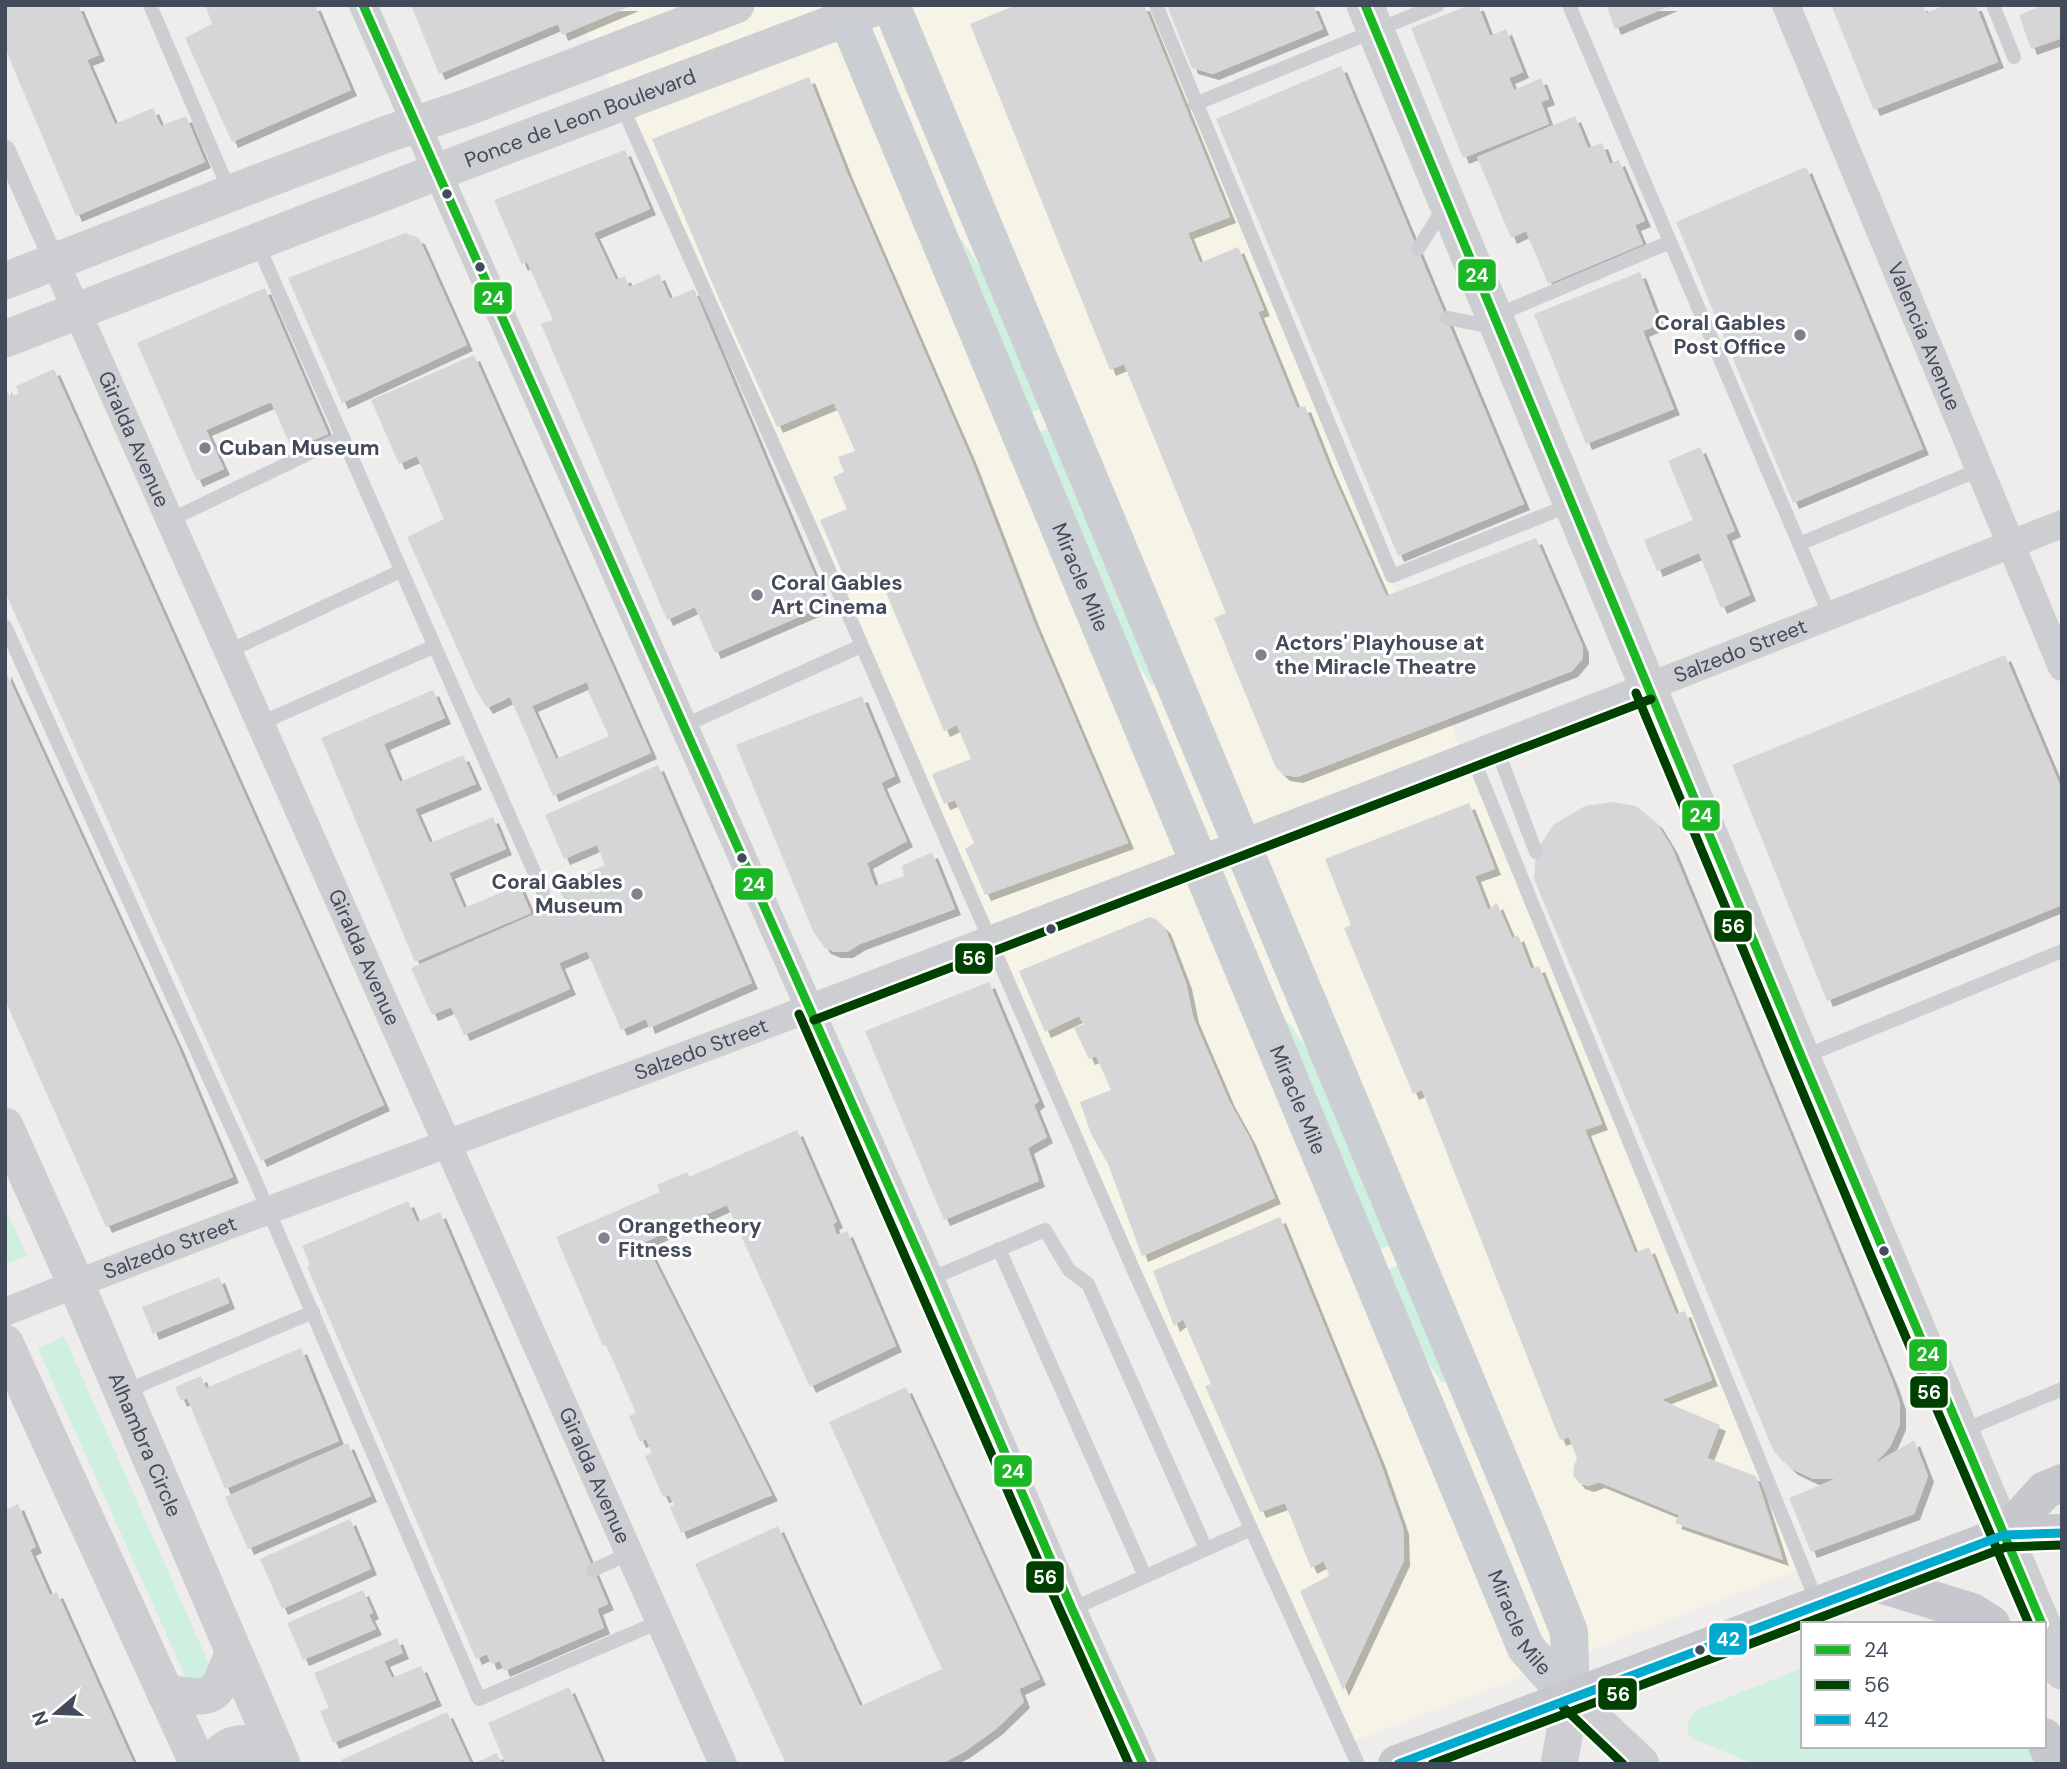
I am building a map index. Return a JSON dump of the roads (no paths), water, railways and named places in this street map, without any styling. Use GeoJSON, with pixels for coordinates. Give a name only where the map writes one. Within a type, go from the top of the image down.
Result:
{"type":"FeatureCollection","features":[{"type":"Feature","properties":{"kind":"main road","name":"Miracle Mile"},"geometry":{"type":"LineString","coordinates":[[891,5],[1569,1632],[1572,1698]]}},
{"type":"Feature","properties":{"kind":"main road","name":"Miracle Mile"},"geometry":{"type":"LineString","coordinates":[[858,10],[1198,861],[1526,1648],[1572,1698]]}},
{"type":"Feature","properties":{"kind":"main road"},"geometry":{"type":"LineString","coordinates":[[2004,1535],[2045,1490],[2062,1483]]}},
{"type":"Feature","properties":{"kind":"main road"},"geometry":{"type":"LineString","coordinates":[[1397,1764],[2004,1535],[2062,1533]]}},
{"type":"Feature","properties":{"kind":"main road"},"geometry":{"type":"LineString","coordinates":[[1877,1583],[1972,1612],[1988,1622]]}},
{"type":"Feature","properties":{"kind":"main road"},"geometry":{"type":"LineString","coordinates":[[2046,1742],[2055,1764]]}},
{"type":"Feature","properties":{"kind":"street"},"geometry":{"type":"LineString","coordinates":[[363,5],[1143,1764]]}},
{"type":"Feature","properties":{"kind":"street"},"geometry":{"type":"LineString","coordinates":[[5,281],[231,193],[736,5]]}},
{"type":"Feature","properties":{"kind":"street","name":"Valencia Avenue"},"geometry":{"type":"LineString","coordinates":[[1786,5],[2012,544],[2056,637],[2062,667]]}},
{"type":"Feature","properties":{"kind":"street","name":"Ponce de Leon Boulevard"},"geometry":{"type":"LineString","coordinates":[[5,338],[858,10]]}},
{"type":"Feature","properties":{"kind":"street"},"geometry":{"type":"LineString","coordinates":[[1370,18],[1647,688],[2041,1622]]}},
{"type":"Feature","properties":{"kind":"street","name":"Giralda Avenue"},"geometry":{"type":"LineString","coordinates":[[5,150],[723,1764]]}},
{"type":"Feature","properties":{"kind":"street","name":"Salzedo Street"},"geometry":{"type":"LineString","coordinates":[[5,1312],[268,1209],[810,1009],[1484,752],[2062,524]]}},
{"type":"Feature","properties":{"kind":"street","name":"Alhambra Circle"},"geometry":{"type":"LineString","coordinates":[[5,1126],[279,1756]]}},
{"type":"Feature","properties":{"kind":"street"},"geometry":{"type":"LineString","coordinates":[[5,1343],[198,1764]]}},
{"type":"Feature","properties":{"kind":"street"},"geometry":{"type":"LineString","coordinates":[[2046,1634],[2062,1671]]}},
{"type":"Feature","properties":{"kind":"street"},"geometry":{"type":"LineString","coordinates":[[165,1693],[201,1697],[210,1695],[220,1684],[233,1653]]}},
{"type":"Feature","properties":{"kind":"street"},"geometry":{"type":"LineString","coordinates":[[1559,1764],[1572,1698]]}},
{"type":"Feature","properties":{"kind":"street"},"geometry":{"type":"LineString","coordinates":[[1572,1698],[1642,1764]]}},
{"type":"Feature","properties":{"kind":"street"},"geometry":{"type":"LineString","coordinates":[[213,1764],[222,1751],[237,1743],[279,1756]]}},
{"type":"Feature","properties":{"kind":"lane"},"geometry":{"type":"LineString","coordinates":[[150,5],[231,193]]}},
{"type":"Feature","properties":{"kind":"lane"},"geometry":{"type":"LineString","coordinates":[[1156,5],[1392,576],[1571,504]]}},
{"type":"Feature","properties":{"kind":"lane"},"geometry":{"type":"LineString","coordinates":[[1195,104],[1370,18],[1438,5]]}},
{"type":"Feature","properties":{"kind":"lane"},"geometry":{"type":"LineString","coordinates":[[1569,5],[1830,616]]}},
{"type":"Feature","properties":{"kind":"lane"},"geometry":{"type":"LineString","coordinates":[[1993,5],[2014,57]]}},
{"type":"Feature","properties":{"kind":"lane"},"geometry":{"type":"LineString","coordinates":[[620,103],[1140,1284],[1358,1764]]}},
{"type":"Feature","properties":{"kind":"lane"},"geometry":{"type":"LineString","coordinates":[[1418,249],[1447,203]]}},
{"type":"Feature","properties":{"kind":"lane"},"geometry":{"type":"LineString","coordinates":[[257,242],[543,892]]}},
{"type":"Feature","properties":{"kind":"lane"},"geometry":{"type":"LineString","coordinates":[[1447,317],[1496,322],[1671,242]]}},
{"type":"Feature","properties":{"kind":"lane"},"geometry":{"type":"LineString","coordinates":[[170,520],[343,437]]}},
{"type":"Feature","properties":{"kind":"lane"},"geometry":{"type":"LineString","coordinates":[[1799,544],[1981,469]]}},
{"type":"Feature","properties":{"kind":"lane"},"geometry":{"type":"LineString","coordinates":[[229,651],[401,571]]}},
{"type":"Feature","properties":{"kind":"lane"},"geometry":{"type":"LineString","coordinates":[[5,626],[268,1209],[480,1699],[659,1622]]}},
{"type":"Feature","properties":{"kind":"lane"},"geometry":{"type":"LineString","coordinates":[[261,723],[435,646]]}},
{"type":"Feature","properties":{"kind":"lane"},"geometry":{"type":"LineString","coordinates":[[683,726],[861,646]]}},
{"type":"Feature","properties":{"kind":"lane"},"geometry":{"type":"LineString","coordinates":[[1484,752],[1536,852]]}},
{"type":"Feature","properties":{"kind":"lane"},"geometry":{"type":"LineString","coordinates":[[1484,752],[1819,1606]]}},
{"type":"Feature","properties":{"kind":"lane"},"geometry":{"type":"LineString","coordinates":[[1802,1058],[2062,951]]}},
{"type":"Feature","properties":{"kind":"lane"},"geometry":{"type":"LineString","coordinates":[[930,1279],[1045,1230],[1069,1270],[1088,1284],[1206,1549]]}},
{"type":"Feature","properties":{"kind":"lane"},"geometry":{"type":"LineString","coordinates":[[999,1249],[1144,1576]]}},
{"type":"Feature","properties":{"kind":"lane"},"geometry":{"type":"LineString","coordinates":[[122,1392],[313,1312]]}},
{"type":"Feature","properties":{"kind":"lane"},"geometry":{"type":"LineString","coordinates":[[1960,1432],[2062,1389]]}},
{"type":"Feature","properties":{"kind":"lane"},"geometry":{"type":"LineString","coordinates":[[1072,1609],[1251,1529]]}},
{"type":"Feature","properties":{"kind":"lane"},"geometry":{"type":"LineString","coordinates":[[593,1570],[628,1554]]}},
{"type":"Feature","properties":{"kind":"place","name":"Coral Gables Post Office"},"geometry":{"type":"Point","coordinates":[1800,335]}},
{"type":"Feature","properties":{"kind":"place","name":"Cuban Museum"},"geometry":{"type":"Point","coordinates":[205,448]}},
{"type":"Feature","properties":{"kind":"place","name":"Coral Gables Art Cinema"},"geometry":{"type":"Point","coordinates":[757,595]}},
{"type":"Feature","properties":{"kind":"place","name":"Actors' Playhouse at the Miracle Theatre"},"geometry":{"type":"Point","coordinates":[1261,655]}},
{"type":"Feature","properties":{"kind":"place","name":"Coral Gables Museum"},"geometry":{"type":"Point","coordinates":[637,894]}},
{"type":"Feature","properties":{"kind":"place","name":"Orangetheory Fitness"},"geometry":{"type":"Point","coordinates":[604,1238]}}]}
